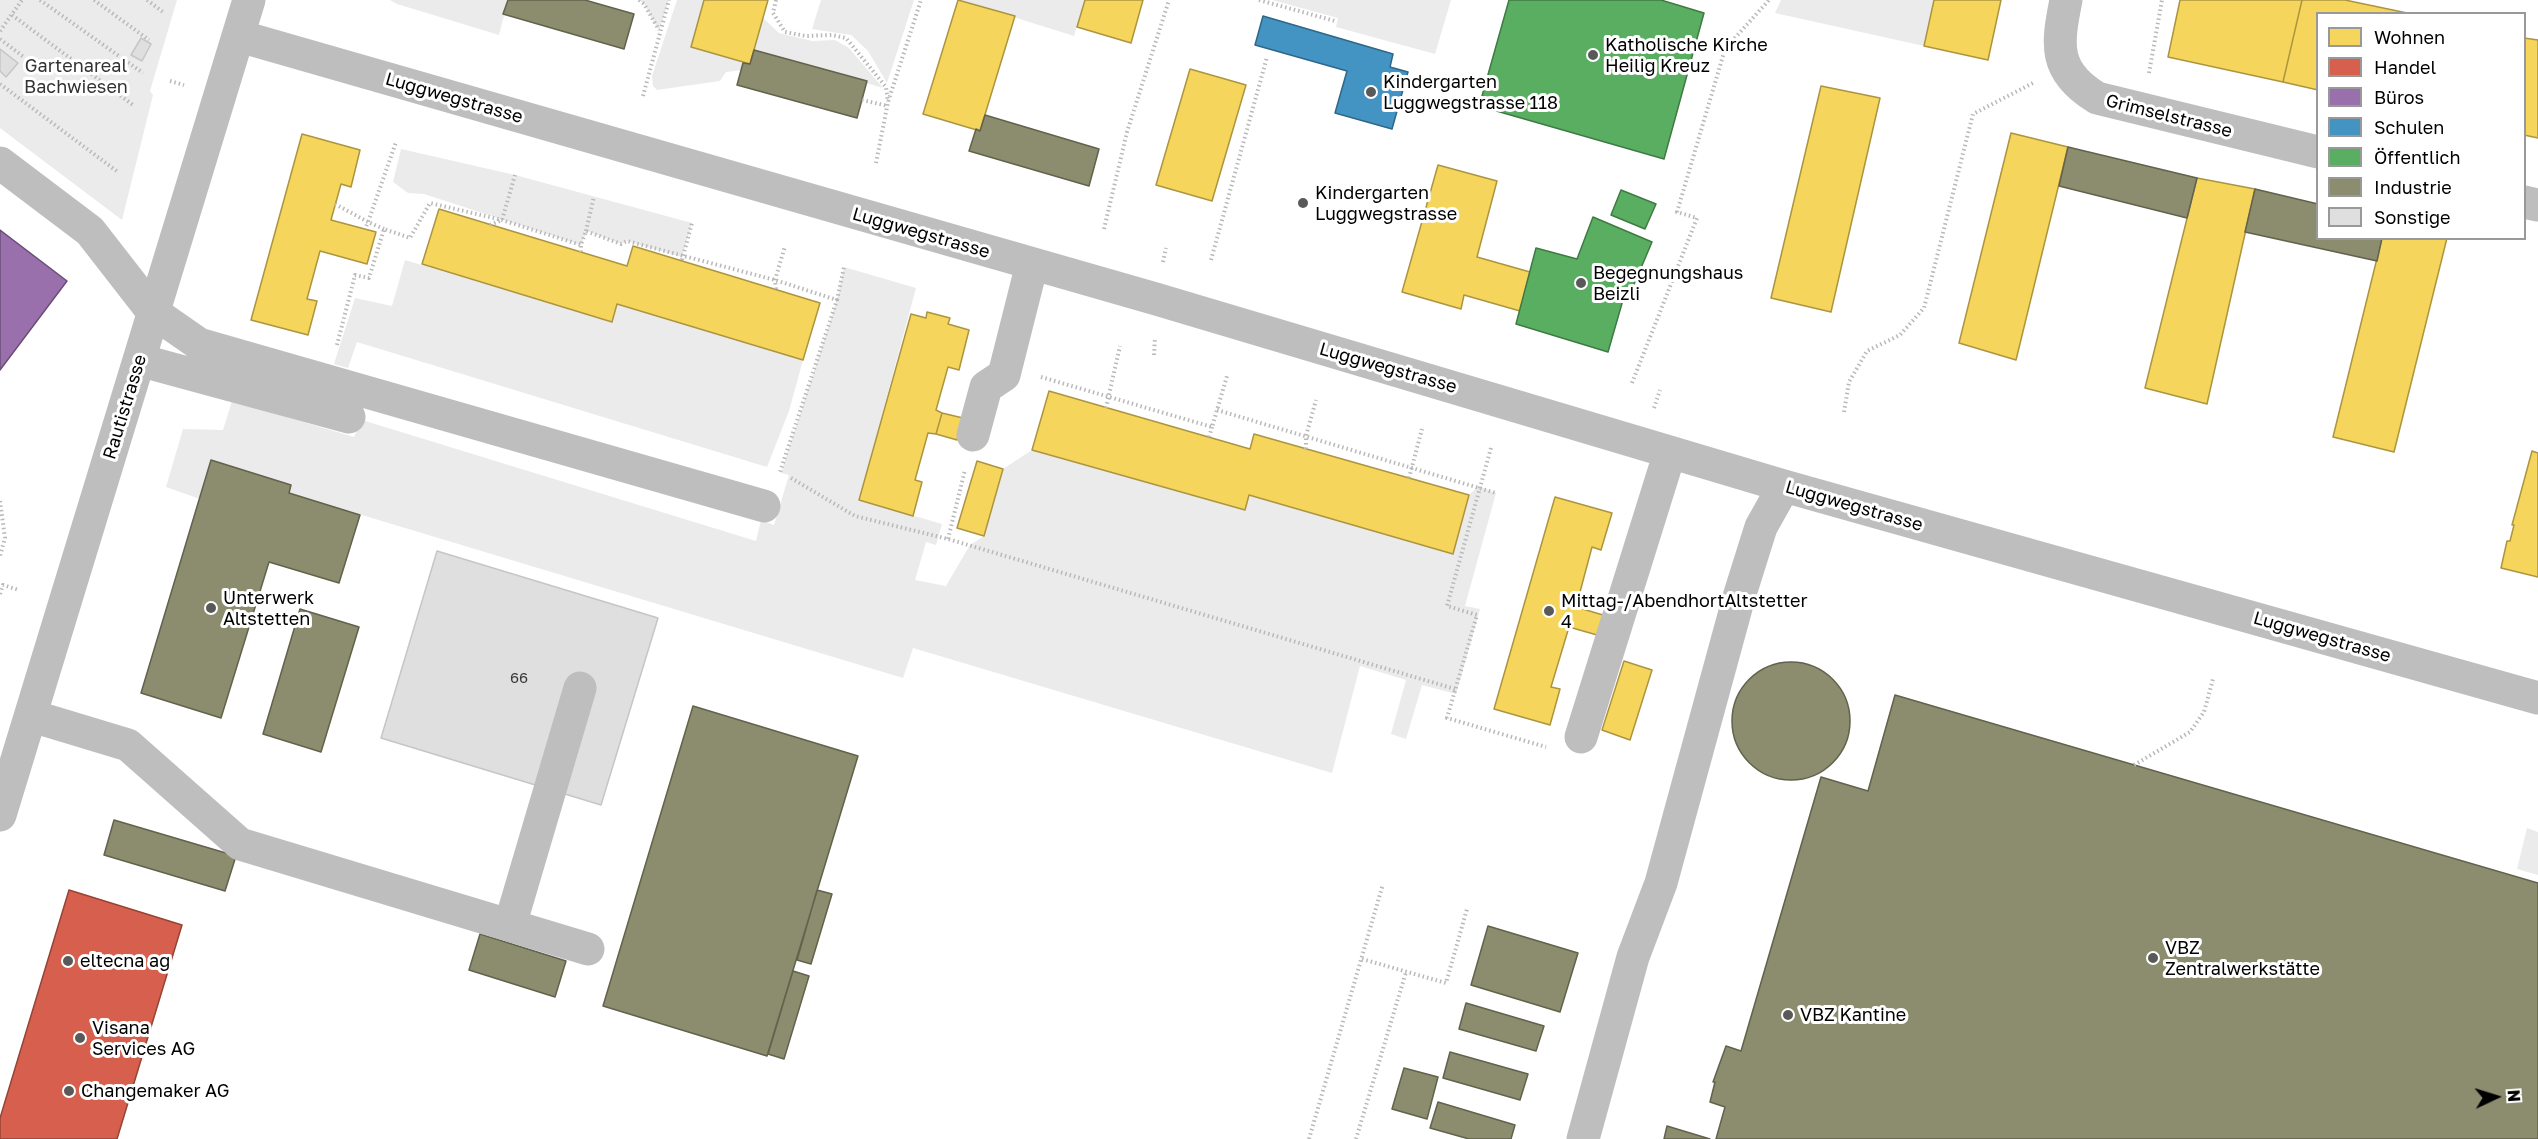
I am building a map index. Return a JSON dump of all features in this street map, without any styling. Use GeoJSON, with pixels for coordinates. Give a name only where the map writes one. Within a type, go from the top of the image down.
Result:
{"type":"FeatureCollection","features":[{"type":"Feature","properties":{"kind":"street","name":"Rautistrasse"},"geometry":{"type":"LineString","coordinates":[[0,815],[249,0]]}},
{"type":"Feature","properties":{"kind":"street","name":"Grimselstrasse"},"geometry":{"type":"LineString","coordinates":[[2066,0],[2059,48],[2064,67],[2080,87],[2097,98],[2316,152]]}},
{"type":"Feature","properties":{"kind":"street","name":"Luggwegstrasse"},"geometry":{"type":"LineString","coordinates":[[239,36],[1156,299],[1784,486],[2538,698]]}},
{"type":"Feature","properties":{"kind":"street"},"geometry":{"type":"LineString","coordinates":[[0,163],[90,231],[153,312],[199,344],[764,506]]}},
{"type":"Feature","properties":{"kind":"street"},"geometry":{"type":"LineString","coordinates":[[973,435],[986,387],[1004,375],[1032,264]]}},
{"type":"Feature","properties":{"kind":"street"},"geometry":{"type":"LineString","coordinates":[[139,360],[349,417]]}},
{"type":"Feature","properties":{"kind":"street"},"geometry":{"type":"LineString","coordinates":[[1581,736],[1670,452]]}},
{"type":"Feature","properties":{"kind":"street"},"geometry":{"type":"LineString","coordinates":[[1583,1139],[1633,957],[1661,883],[1739,597],[1761,526],[1784,486]]}},
{"type":"Feature","properties":{"kind":"street"},"geometry":{"type":"LineString","coordinates":[[510,925],[580,688]]}},
{"type":"Feature","properties":{"kind":"street"},"geometry":{"type":"LineString","coordinates":[[32,716],[128,745],[240,844],[588,949]]}},
{"type":"Feature","properties":{"kind":"path"},"geometry":{"type":"LineString","coordinates":[[0,31],[22,0]]}},
{"type":"Feature","properties":{"kind":"path"},"geometry":{"type":"LineString","coordinates":[[40,0],[143,73]]}},
{"type":"Feature","properties":{"kind":"path"},"geometry":{"type":"LineString","coordinates":[[94,0],[149,40]]}},
{"type":"Feature","properties":{"kind":"path"},"geometry":{"type":"LineString","coordinates":[[147,0],[163,12]]}},
{"type":"Feature","properties":{"kind":"path"},"geometry":{"type":"LineString","coordinates":[[639,0],[644,4],[659,31]]}},
{"type":"Feature","properties":{"kind":"path"},"geometry":{"type":"LineString","coordinates":[[643,96],[669,0]]}},
{"type":"Feature","properties":{"kind":"path"},"geometry":{"type":"LineString","coordinates":[[776,0],[773,13],[785,32],[806,36],[832,35],[846,38],[886,87],[888,104]]}},
{"type":"Feature","properties":{"kind":"path"},"geometry":{"type":"LineString","coordinates":[[876,163],[877,149],[888,104],[921,0]]}},
{"type":"Feature","properties":{"kind":"path"},"geometry":{"type":"LineString","coordinates":[[1104,229],[1127,132],[1169,0]]}},
{"type":"Feature","properties":{"kind":"path"},"geometry":{"type":"LineString","coordinates":[[1259,0],[1335,21]]}},
{"type":"Feature","properties":{"kind":"path"},"geometry":{"type":"LineString","coordinates":[[1632,383],[1697,218],[1677,212],[1725,49],[1769,0]]}},
{"type":"Feature","properties":{"kind":"path"},"geometry":{"type":"LineString","coordinates":[[2147,83],[2162,0]]}},
{"type":"Feature","properties":{"kind":"path"},"geometry":{"type":"LineString","coordinates":[[12,15],[133,105]]}},
{"type":"Feature","properties":{"kind":"path"},"geometry":{"type":"LineString","coordinates":[[0,39],[25,58]]}},
{"type":"Feature","properties":{"kind":"path"},"geometry":{"type":"LineString","coordinates":[[1211,260],[1267,57]]}},
{"type":"Feature","properties":{"kind":"path"},"geometry":{"type":"LineString","coordinates":[[1845,412],[1849,382],[1867,351],[1900,335],[1924,308],[1973,114],[2034,82]]}},
{"type":"Feature","properties":{"kind":"path"},"geometry":{"type":"LineString","coordinates":[[0,84],[118,171]]}},
{"type":"Feature","properties":{"kind":"path"},"geometry":{"type":"LineString","coordinates":[[862,100],[888,104]]}},
{"type":"Feature","properties":{"kind":"path"},"geometry":{"type":"LineString","coordinates":[[365,229],[396,142]]}},
{"type":"Feature","properties":{"kind":"path"},"geometry":{"type":"LineString","coordinates":[[502,220],[515,175]]}},
{"type":"Feature","properties":{"kind":"path"},"geometry":{"type":"LineString","coordinates":[[581,252],[581,244],[594,196]]}},
{"type":"Feature","properties":{"kind":"path"},"geometry":{"type":"LineString","coordinates":[[335,204],[368,222],[410,238],[430,203],[502,220],[581,244]]}},
{"type":"Feature","properties":{"kind":"path"},"geometry":{"type":"LineString","coordinates":[[490,225],[502,220]]}},
{"type":"Feature","properties":{"kind":"path"},"geometry":{"type":"LineString","coordinates":[[682,259],[692,223]]}},
{"type":"Feature","properties":{"kind":"path"},"geometry":{"type":"LineString","coordinates":[[328,381],[355,275],[369,278],[384,229]]}},
{"type":"Feature","properties":{"kind":"path"},"geometry":{"type":"LineString","coordinates":[[586,231],[621,244],[627,241],[682,259],[775,280],[837,300]]}},
{"type":"Feature","properties":{"kind":"path"},"geometry":{"type":"LineString","coordinates":[[776,289],[775,280],[785,246]]}},
{"type":"Feature","properties":{"kind":"path"},"geometry":{"type":"LineString","coordinates":[[782,473],[837,300],[844,267]]}},
{"type":"Feature","properties":{"kind":"path"},"geometry":{"type":"LineString","coordinates":[[1106,408],[1120,346]]}},
{"type":"Feature","properties":{"kind":"path"},"geometry":{"type":"LineString","coordinates":[[1006,367],[1212,427]]}},
{"type":"Feature","properties":{"kind":"path"},"geometry":{"type":"LineString","coordinates":[[1209,437],[1227,376]]}},
{"type":"Feature","properties":{"kind":"path"},"geometry":{"type":"LineString","coordinates":[[1306,449],[1306,436],[1316,400]]}},
{"type":"Feature","properties":{"kind":"path"},"geometry":{"type":"LineString","coordinates":[[1217,410],[1496,493]]}},
{"type":"Feature","properties":{"kind":"path"},"geometry":{"type":"LineString","coordinates":[[1409,478],[1422,429]]}},
{"type":"Feature","properties":{"kind":"path"},"geometry":{"type":"LineString","coordinates":[[948,539],[973,435]]}},
{"type":"Feature","properties":{"kind":"path"},"geometry":{"type":"LineString","coordinates":[[1491,448],[1447,606],[1476,615],[1447,718],[1576,756],[1581,736]]}},
{"type":"Feature","properties":{"kind":"path"},"geometry":{"type":"LineString","coordinates":[[764,506],[774,470],[855,516],[948,539],[1455,689]]}},
{"type":"Feature","properties":{"kind":"path"},"geometry":{"type":"LineString","coordinates":[[0,501],[5,538],[0,556]]}},
{"type":"Feature","properties":{"kind":"path"},"geometry":{"type":"LineString","coordinates":[[0,594],[3,585],[19,590]]}},
{"type":"Feature","properties":{"kind":"path"},"geometry":{"type":"LineString","coordinates":[[2134,765],[2190,732],[2204,712],[2213,679]]}},
{"type":"Feature","properties":{"kind":"path"},"geometry":{"type":"LineString","coordinates":[[1309,1139],[1383,884]]}},
{"type":"Feature","properties":{"kind":"path"},"geometry":{"type":"LineString","coordinates":[[1362,959],[1446,983],[1467,909]]}},
{"type":"Feature","properties":{"kind":"path"},"geometry":{"type":"LineString","coordinates":[[1356,1139],[1406,972]]}},
{"type":"Feature","properties":{"kind":"green space","name":"Gartenareal Bachwiesen"},"geometry":{"type":"Polygon","coordinates":[[[0,0],[177,0],[150,91],[153,95],[122,220],[0,128],[0,0]]]}},
{"type":"Feature","properties":{"kind":"green space"},"geometry":{"type":"Polygon","coordinates":[[[390,0],[508,0],[499,35],[390,0]]]}},
{"type":"Feature","properties":{"kind":"green space"},"geometry":{"type":"Polygon","coordinates":[[[639,0],[669,0],[659,31],[644,4],[639,0]]]}},
{"type":"Feature","properties":{"kind":"green space"},"geometry":{"type":"Polygon","coordinates":[[[677,0],[704,0],[691,47],[743,63],[742,70],[726,72],[720,81],[657,90],[653,86],[652,76],[677,0]]]}},
{"type":"Feature","properties":{"kind":"green space"},"geometry":{"type":"Polygon","coordinates":[[[821,0],[914,0],[887,83],[868,51],[851,35],[812,29],[821,0]]]}},
{"type":"Feature","properties":{"kind":"green space"},"geometry":{"type":"Polygon","coordinates":[[[959,0],[1085,0],[1074,36],[959,0]]]}},
{"type":"Feature","properties":{"kind":"green space"},"geometry":{"type":"Polygon","coordinates":[[[1272,0],[1451,0],[1435,54],[1336,27],[1338,18],[1272,0]]]}},
{"type":"Feature","properties":{"kind":"green space"},"geometry":{"type":"Polygon","coordinates":[[[1781,0],[1934,0],[1924,46],[1775,13],[1781,0]]]}},
{"type":"Feature","properties":{"kind":"green space"},"geometry":{"type":"Polygon","coordinates":[[[763,18],[779,33],[812,41],[835,40],[849,48],[883,88],[754,50],[763,18]]]}},
{"type":"Feature","properties":{"kind":"green space"},"geometry":{"type":"Polygon","coordinates":[[[401,149],[515,175],[692,223],[682,257],[627,241],[621,244],[587,231],[581,245],[424,194],[408,193],[393,182],[401,149]]]}},
{"type":"Feature","properties":{"kind":"green space"},"geometry":{"type":"Polygon","coordinates":[[[405,260],[611,322],[617,304],[803,360],[789,411],[767,467],[357,342],[348,368],[334,364],[355,298],[392,306],[405,260]]]}},
{"type":"Feature","properties":{"kind":"green space"},"geometry":{"type":"Polygon","coordinates":[[[844,267],[916,288],[859,500],[942,524],[936,545],[926,542],[915,580],[946,586],[970,545],[984,536],[1003,469],[1032,450],[1244,510],[1249,495],[1453,553],[1469,495],[1478,486],[1496,493],[1465,606],[1480,609],[1456,694],[1422,685],[1406,739],[1391,734],[1406,680],[1360,666],[1332,773],[913,648],[903,678],[289,493],[291,485],[212,460],[200,499],[166,487],[183,429],[223,430],[232,401],[354,437],[362,420],[756,541],[761,520],[774,525],[789,475],[781,473],[837,300],[844,267]]]}},
{"type":"Feature","properties":{"kind":"green space"},"geometry":{"type":"Polygon","coordinates":[[[2527,828],[2538,832],[2538,875],[2517,869],[2527,828]]]}},
{"type":"Feature","properties":{"kind":"building: Wohnen"},"geometry":{"type":"Polygon","coordinates":[[[704,0],[768,0],[750,64],[691,47],[704,0]]]}},
{"type":"Feature","properties":{"kind":"building: Wohnen"},"geometry":{"type":"Polygon","coordinates":[[[958,0],[1015,16],[980,131],[923,114],[958,0]]]}},
{"type":"Feature","properties":{"kind":"building: Wohnen"},"geometry":{"type":"Polygon","coordinates":[[[1085,0],[1143,0],[1131,43],[1077,27],[1085,0]]]}},
{"type":"Feature","properties":{"kind":"building: Wohnen"},"geometry":{"type":"Polygon","coordinates":[[[1934,0],[2001,0],[1988,60],[1924,46],[1934,0]]]}},
{"type":"Feature","properties":{"kind":"building: Wohnen"},"geometry":{"type":"Polygon","coordinates":[[[2180,0],[2302,0],[2283,82],[2168,57],[2180,0]]]}},
{"type":"Feature","properties":{"kind":"building: Wohnen"},"geometry":{"type":"Polygon","coordinates":[[[2302,0],[2345,0],[2402,12],[2316,12],[2316,90],[2283,82],[2302,0]]]}},
{"type":"Feature","properties":{"kind":"building: Wohnen"},"geometry":{"type":"Polygon","coordinates":[[[2526,38],[2538,40],[2538,138],[2526,135],[2526,38]]]}},
{"type":"Feature","properties":{"kind":"building: Wohnen"},"geometry":{"type":"Polygon","coordinates":[[[1190,69],[1246,85],[1212,201],[1156,185],[1190,69]]]}},
{"type":"Feature","properties":{"kind":"building: Wohnen"},"geometry":{"type":"Polygon","coordinates":[[[1821,86],[1880,98],[1831,312],[1771,298],[1821,86]]]}},
{"type":"Feature","properties":{"kind":"building: Wohnen"},"geometry":{"type":"Polygon","coordinates":[[[2011,133],[2068,147],[2016,360],[1959,343],[2011,133]]]}},
{"type":"Feature","properties":{"kind":"building: Wohnen"},"geometry":{"type":"Polygon","coordinates":[[[302,134],[360,150],[351,187],[341,184],[331,220],[376,232],[367,264],[320,251],[307,299],[317,301],[308,335],[251,320],[302,134]]]}},
{"type":"Feature","properties":{"kind":"building: Wohnen"},"geometry":{"type":"Polygon","coordinates":[[[1438,165],[1497,181],[1477,257],[1530,272],[1520,311],[1464,295],[1461,309],[1402,292],[1438,165]]]}},
{"type":"Feature","properties":{"kind":"building: Wohnen"},"geometry":{"type":"Polygon","coordinates":[[[2197,178],[2255,189],[2207,404],[2145,388],[2197,178]]]}},
{"type":"Feature","properties":{"kind":"building: Wohnen"},"geometry":{"type":"Polygon","coordinates":[[[439,209],[627,266],[633,246],[820,303],[803,360],[617,304],[612,322],[422,264],[439,209]]]}},
{"type":"Feature","properties":{"kind":"building: Wohnen"},"geometry":{"type":"Polygon","coordinates":[[[2382,240],[2447,240],[2394,452],[2333,437],[2382,240]]]}},
{"type":"Feature","properties":{"kind":"building: Wohnen"},"geometry":{"type":"Polygon","coordinates":[[[927,312],[950,318],[948,324],[969,330],[959,370],[948,367],[936,410],[942,413],[936,434],[928,433],[915,480],[922,482],[913,516],[859,500],[911,314],[926,318],[927,312]]]}},
{"type":"Feature","properties":{"kind":"building: Wohnen"},"geometry":{"type":"Polygon","coordinates":[[[1049,391],[1250,449],[1254,434],[1469,495],[1453,554],[1249,495],[1245,510],[1032,450],[1049,391]]]}},
{"type":"Feature","properties":{"kind":"building: Wohnen"},"geometry":{"type":"Polygon","coordinates":[[[942,413],[963,418],[957,440],[936,434],[942,413]]]}},
{"type":"Feature","properties":{"kind":"building: Wohnen"},"geometry":{"type":"Polygon","coordinates":[[[2532,451],[2538,453],[2538,577],[2501,568],[2532,451]]]}},
{"type":"Feature","properties":{"kind":"building: Wohnen"},"geometry":{"type":"Polygon","coordinates":[[[977,461],[1003,469],[984,536],[957,528],[977,461]]]}},
{"type":"Feature","properties":{"kind":"building: Wohnen"},"geometry":{"type":"Polygon","coordinates":[[[1555,497],[1612,513],[1601,550],[1592,547],[1576,607],[1603,615],[1597,635],[1569,627],[1551,687],[1560,689],[1550,725],[1494,709],[1555,497]]]}},
{"type":"Feature","properties":{"kind":"building: Wohnen"},"geometry":{"type":"Polygon","coordinates":[[[1624,661],[1652,670],[1630,740],[1602,730],[1624,661]]]}},
{"type":"Feature","properties":{"kind":"building: Handel"},"geometry":{"type":"Polygon","coordinates":[[[69,890],[182,925],[117,1139],[0,1139],[0,1118],[69,890]]]}},
{"type":"Feature","properties":{"kind":"building: Büros"},"geometry":{"type":"Polygon","coordinates":[[[0,230],[67,281],[0,370],[0,230]]]}},
{"type":"Feature","properties":{"kind":"building: Schulen","name":"Kindergarten Luggwegstrasse 118"},"geometry":{"type":"Polygon","coordinates":[[[1263,16],[1393,54],[1390,67],[1408,72],[1392,129],[1335,113],[1347,71],[1255,45],[1263,16]]]}},
{"type":"Feature","properties":{"kind":"building: Öffentlich","name":"Katholische Kirche Heilig Kreuz"},"geometry":{"type":"Polygon","coordinates":[[[1509,0],[1661,0],[1704,13],[1664,159],[1493,110],[1488,98],[1482,96],[1509,0]]]}},
{"type":"Feature","properties":{"kind":"building: Öffentlich"},"geometry":{"type":"Polygon","coordinates":[[[1621,190],[1656,204],[1645,229],[1611,215],[1621,190]]]}},
{"type":"Feature","properties":{"kind":"building: Öffentlich","name":"Begegnungshaus Beizli"},"geometry":{"type":"Polygon","coordinates":[[[1593,217],[1652,242],[1630,294],[1625,293],[1608,352],[1516,324],[1536,248],[1577,259],[1593,217]]]}},
{"type":"Feature","properties":{"kind":"building: Industrie"},"geometry":{"type":"Polygon","coordinates":[[[508,0],[585,0],[634,14],[624,49],[503,14],[508,0]]]}},
{"type":"Feature","properties":{"kind":"building: Industrie"},"geometry":{"type":"Polygon","coordinates":[[[754,50],[867,81],[857,118],[737,85],[743,63],[750,64],[754,50]]]}},
{"type":"Feature","properties":{"kind":"building: Industrie"},"geometry":{"type":"Polygon","coordinates":[[[985,115],[1099,149],[1089,186],[969,151],[976,129],[980,131],[985,115]]]}},
{"type":"Feature","properties":{"kind":"building: Industrie"},"geometry":{"type":"Polygon","coordinates":[[[2068,147],[2197,178],[2187,218],[2059,186],[2068,147]]]}},
{"type":"Feature","properties":{"kind":"building: Industrie"},"geometry":{"type":"Polygon","coordinates":[[[2255,189],[2316,204],[2316,240],[2382,240],[2377,261],[2245,232],[2255,189]]]}},
{"type":"Feature","properties":{"kind":"building: Industrie","name":"Unterwerk Altstetten"},"geometry":{"type":"Polygon","coordinates":[[[211,460],[291,485],[289,493],[360,515],[339,583],[269,562],[221,718],[141,693],[211,460]]]}},
{"type":"Feature","properties":{"kind":"building: Industrie"},"geometry":{"type":"Polygon","coordinates":[[[300,609],[359,627],[321,752],[263,734],[300,609]]]}},
{"type":"Feature","properties":{"kind":"building: Industrie"},"geometry":{"type":"Polygon","coordinates":[[[1791,662],[1814,667],[1833,679],[1845,698],[1850,721],[1845,744],[1833,763],[1814,775],[1791,780],[1768,775],[1749,763],[1737,744],[1732,721],[1737,698],[1749,679],[1768,667],[1791,662]]]}},
{"type":"Feature","properties":{"kind":"building: Industrie","name":"VBZ Zentralwerkstätte"},"geometry":{"type":"Polygon","coordinates":[[[1895,695],[2538,883],[2538,1139],[1716,1139],[1725,1107],[1710,1102],[1715,1082],[1713,1082],[1726,1046],[1741,1051],[1821,777],[1868,791],[1895,695]]]}},
{"type":"Feature","properties":{"kind":"building: Industrie"},"geometry":{"type":"Polygon","coordinates":[[[693,706],[858,756],[767,1056],[603,1006],[693,706]]]}},
{"type":"Feature","properties":{"kind":"building: Industrie"},"geometry":{"type":"Polygon","coordinates":[[[114,820],[236,856],[225,891],[104,855],[114,820]]]}},
{"type":"Feature","properties":{"kind":"building: Industrie"},"geometry":{"type":"Polygon","coordinates":[[[817,890],[832,894],[811,964],[797,960],[817,890]]]}},
{"type":"Feature","properties":{"kind":"building: Industrie"},"geometry":{"type":"Polygon","coordinates":[[[1488,926],[1578,953],[1560,1012],[1471,985],[1488,926]]]}},
{"type":"Feature","properties":{"kind":"building: Industrie"},"geometry":{"type":"Polygon","coordinates":[[[480,934],[566,961],[555,997],[469,970],[480,934]]]}},
{"type":"Feature","properties":{"kind":"building: Industrie"},"geometry":{"type":"Polygon","coordinates":[[[793,971],[809,976],[784,1059],[768,1054],[793,971]]]}},
{"type":"Feature","properties":{"kind":"building: Industrie"},"geometry":{"type":"Polygon","coordinates":[[[1466,1003],[1544,1026],[1536,1051],[1459,1029],[1466,1003]]]}},
{"type":"Feature","properties":{"kind":"building: Industrie"},"geometry":{"type":"Polygon","coordinates":[[[1450,1052],[1528,1074],[1520,1100],[1443,1078],[1450,1052]]]}},
{"type":"Feature","properties":{"kind":"building: Industrie"},"geometry":{"type":"Polygon","coordinates":[[[1404,1068],[1438,1077],[1427,1119],[1392,1109],[1404,1068]]]}},
{"type":"Feature","properties":{"kind":"building: Industrie"},"geometry":{"type":"Polygon","coordinates":[[[1438,1102],[1515,1125],[1511,1139],[1469,1139],[1430,1128],[1438,1102]]]}},
{"type":"Feature","properties":{"kind":"building: Industrie"},"geometry":{"type":"Polygon","coordinates":[[[1667,1126],[1710,1139],[1664,1139],[1667,1126]]]}},
{"type":"Feature","properties":{"kind":"building: Sonstige"},"geometry":{"type":"Polygon","coordinates":[[[141,38],[151,44],[142,61],[131,55],[141,38]]]}},
{"type":"Feature","properties":{"kind":"building: Sonstige"},"geometry":{"type":"Polygon","coordinates":[[[0,49],[18,63],[6,77],[0,71],[0,49]]]}},
{"type":"Feature","properties":{"kind":"building: Sonstige"},"geometry":{"type":"Polygon","coordinates":[[[437,551],[658,618],[601,805],[381,738],[437,551]]]}},
{"type":"Feature","properties":{"kind":"place","name":"Katholische Kirche Heilig Kreuz"},"geometry":{"type":"Point","coordinates":[1593,55]}},
{"type":"Feature","properties":{"kind":"place","name":"Kindergarten Luggwegstrasse 118"},"geometry":{"type":"Point","coordinates":[1371,92]}},
{"type":"Feature","properties":{"kind":"place","name":"Kindergarten Luggwegstrasse"},"geometry":{"type":"Point","coordinates":[1303,203]}},
{"type":"Feature","properties":{"kind":"place","name":"Begegnungshaus Beizli"},"geometry":{"type":"Point","coordinates":[1581,283]}},
{"type":"Feature","properties":{"kind":"place","name":"Unterwerk Altstetten"},"geometry":{"type":"Point","coordinates":[211,608]}},
{"type":"Feature","properties":{"kind":"place","name":"Mittag-/AbendhortAltstetter 4"},"geometry":{"type":"Point","coordinates":[1549,611]}},
{"type":"Feature","properties":{"kind":"place","name":"VBZ Zentralwerkstätte"},"geometry":{"type":"Point","coordinates":[2153,958]}},
{"type":"Feature","properties":{"kind":"place","name":"eltecna ag"},"geometry":{"type":"Point","coordinates":[68,961]}},
{"type":"Feature","properties":{"kind":"place","name":"VBZ Kantine"},"geometry":{"type":"Point","coordinates":[1788,1015]}},
{"type":"Feature","properties":{"kind":"place","name":"Visana Services AG"},"geometry":{"type":"Point","coordinates":[80,1038]}},
{"type":"Feature","properties":{"kind":"place","name":"Changemaker AG"},"geometry":{"type":"Point","coordinates":[69,1091]}}]}
